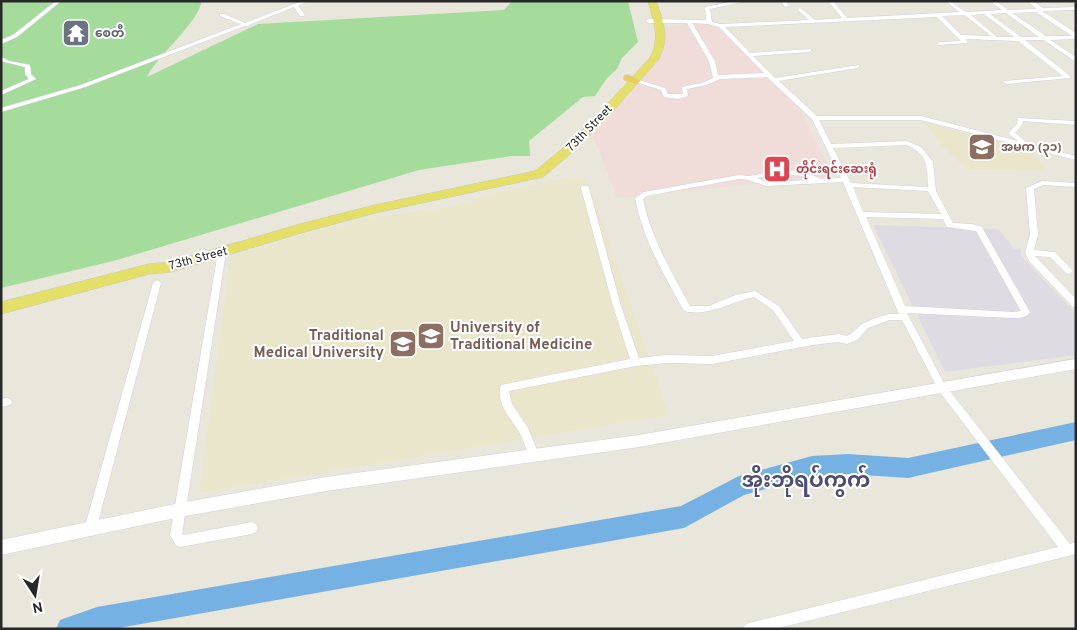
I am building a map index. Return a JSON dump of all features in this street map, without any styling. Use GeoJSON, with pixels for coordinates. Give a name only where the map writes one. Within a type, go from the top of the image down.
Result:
{"type":"FeatureCollection","features":[{"type":"Feature","properties":{"kind":"main road","name":"73th Street"},"geometry":{"type":"LineString","coordinates":[[644,1],[654,21]]}},
{"type":"Feature","properties":{"kind":"main road","name":"73th Street"},"geometry":{"type":"LineString","coordinates":[[149,269],[164,261],[295,222],[386,199],[535,167],[574,134],[656,57],[660,42],[654,21],[652,1]]}},
{"type":"Feature","properties":{"kind":"main road","name":"73th Street"},"geometry":{"type":"LineString","coordinates":[[149,269],[171,267],[375,209],[540,174],[556,162],[632,80]]}},
{"type":"Feature","properties":{"kind":"main road"},"geometry":{"type":"LineString","coordinates":[[1,308],[149,269]]}},
{"type":"Feature","properties":{"kind":"street"},"geometry":{"type":"LineString","coordinates":[[1,42],[15,36],[59,1]]}},
{"type":"Feature","properties":{"kind":"street"},"geometry":{"type":"LineString","coordinates":[[1,110],[83,86],[307,1]]}},
{"type":"Feature","properties":{"kind":"street"},"geometry":{"type":"LineString","coordinates":[[701,1],[708,8],[709,22]]}},
{"type":"Feature","properties":{"kind":"street"},"geometry":{"type":"LineString","coordinates":[[708,8],[745,1]]}},
{"type":"Feature","properties":{"kind":"street"},"geometry":{"type":"LineString","coordinates":[[783,1],[787,6]]}},
{"type":"Feature","properties":{"kind":"street"},"geometry":{"type":"LineString","coordinates":[[830,1],[846,20]]}},
{"type":"Feature","properties":{"kind":"street"},"geometry":{"type":"LineString","coordinates":[[948,1],[997,39]]}},
{"type":"Feature","properties":{"kind":"street"},"geometry":{"type":"LineString","coordinates":[[992,1],[1076,60]]}},
{"type":"Feature","properties":{"kind":"street"},"geometry":{"type":"LineString","coordinates":[[1029,1],[1076,36]]}},
{"type":"Feature","properties":{"kind":"street"},"geometry":{"type":"LineString","coordinates":[[296,6],[302,15]]}},
{"type":"Feature","properties":{"kind":"street"},"geometry":{"type":"LineString","coordinates":[[654,21],[709,22],[721,26],[1076,8]]}},
{"type":"Feature","properties":{"kind":"street"},"geometry":{"type":"LineString","coordinates":[[800,9],[813,21]]}},
{"type":"Feature","properties":{"kind":"street"},"geometry":{"type":"LineString","coordinates":[[986,13],[1068,77],[1006,82]]}},
{"type":"Feature","properties":{"kind":"street"},"geometry":{"type":"LineString","coordinates":[[222,14],[246,25]]}},
{"type":"Feature","properties":{"kind":"street"},"geometry":{"type":"LineString","coordinates":[[938,15],[965,42],[940,44]]}},
{"type":"Feature","properties":{"kind":"street"},"geometry":{"type":"LineString","coordinates":[[912,16],[918,24]]}},
{"type":"Feature","properties":{"kind":"street"},"geometry":{"type":"LineString","coordinates":[[689,22],[712,61],[714,76],[717,78]]}},
{"type":"Feature","properties":{"kind":"street"},"geometry":{"type":"LineString","coordinates":[[721,26],[748,55],[815,118],[861,214],[903,313],[942,388],[1012,478],[1072,549],[749,629]]}},
{"type":"Feature","properties":{"kind":"street"},"geometry":{"type":"LineString","coordinates":[[960,37],[1021,39],[1076,36]]}},
{"type":"Feature","properties":{"kind":"street"},"geometry":{"type":"LineString","coordinates":[[748,55],[809,50]]}},
{"type":"Feature","properties":{"kind":"street"},"geometry":{"type":"LineString","coordinates":[[1,59],[28,66],[28,74],[33,79],[1,93]]}},
{"type":"Feature","properties":{"kind":"street"},"geometry":{"type":"LineString","coordinates":[[632,80],[661,88],[666,96],[678,97],[685,96],[684,88],[704,84],[717,78],[772,78],[857,66]]}},
{"type":"Feature","properties":{"kind":"street"},"geometry":{"type":"LineString","coordinates":[[815,118],[916,117],[1076,158]]}},
{"type":"Feature","properties":{"kind":"street"},"geometry":{"type":"LineString","coordinates":[[1025,144],[1011,133],[1020,124],[1020,119],[1076,123]]}},
{"type":"Feature","properties":{"kind":"street"},"geometry":{"type":"LineString","coordinates":[[534,455],[524,431],[507,405],[504,388],[636,362],[666,359],[712,360],[800,343],[838,338],[847,340],[854,337],[865,326],[903,313],[1013,315],[1026,312],[979,230],[972,227],[951,226],[932,190],[930,162],[919,148],[907,143],[830,146]]}},
{"type":"Feature","properties":{"kind":"street"},"geometry":{"type":"LineString","coordinates":[[800,343],[776,308],[755,294],[738,297],[709,309],[688,309],[659,258],[642,214],[639,198],[642,195],[724,179],[749,178],[766,184],[819,181],[932,190]]}},
{"type":"Feature","properties":{"kind":"street"},"geometry":{"type":"LineString","coordinates":[[1076,185],[1042,183],[1030,188],[1034,235],[1029,253],[1033,260],[1076,305]]}},
{"type":"Feature","properties":{"kind":"street"},"geometry":{"type":"LineString","coordinates":[[585,188],[617,306],[636,362]]}},
{"type":"Feature","properties":{"kind":"street"},"geometry":{"type":"LineString","coordinates":[[861,214],[946,217]]}},
{"type":"Feature","properties":{"kind":"street"},"geometry":{"type":"LineString","coordinates":[[222,252],[176,535],[180,540],[200,539],[252,528]]}},
{"type":"Feature","properties":{"kind":"street"},"geometry":{"type":"LineString","coordinates":[[1029,253],[1052,254],[1069,271]]}},
{"type":"Feature","properties":{"kind":"street"},"geometry":{"type":"LineString","coordinates":[[90,530],[156,283]]}},
{"type":"Feature","properties":{"kind":"street"},"geometry":{"type":"LineString","coordinates":[[1,548],[180,510],[326,484],[760,421],[1076,364]]}},
{"type":"Feature","properties":{"kind":"shaded area"},"geometry":{"type":"Polygon","coordinates":[[[722,23],[797,104],[833,176],[617,198],[593,136],[657,62],[664,28],[688,24],[722,23]]]}},
{"type":"Feature","properties":{"kind":"shaded area","name":"အမက (၃၁)"},"geometry":{"type":"Polygon","coordinates":[[[924,122],[1030,150],[1046,170],[966,169],[941,145],[924,122]]]}},
{"type":"Feature","properties":{"kind":"shaded area","name":"University of Traditional Medicine"},"geometry":{"type":"Polygon","coordinates":[[[586,176],[669,415],[199,493],[231,257],[308,233],[378,216],[453,207],[499,192],[545,182],[586,176]]]}},
{"type":"Feature","properties":{"kind":"shaded area"},"geometry":{"type":"Polygon","coordinates":[[[873,225],[998,229],[1014,249],[1021,248],[1021,256],[1076,314],[1076,355],[945,372],[873,225]]]}},
{"type":"Feature","properties":{"kind":"green space"},"geometry":{"type":"Polygon","coordinates":[[[1,1],[202,1],[193,20],[147,77],[258,24],[504,10],[512,1],[628,1],[638,42],[622,58],[617,69],[607,78],[595,96],[583,97],[529,141],[530,156],[511,156],[419,170],[117,260],[1,288],[1,1]]]}},
{"type":"Feature","properties":{"kind":"waterway"},"geometry":{"type":"LineString","coordinates":[[69,629],[97,619],[684,517],[739,486],[812,466],[848,464],[908,468],[1076,431]]}},
{"type":"Feature","properties":{"kind":"place","name":"စေတီ"},"geometry":{"type":"Point","coordinates":[76,33]}},
{"type":"Feature","properties":{"kind":"place","name":"အမက (၃၁)"},"geometry":{"type":"Point","coordinates":[982,147]}},
{"type":"Feature","properties":{"kind":"place","name":"တိုင်းရင်းဆေးရုံ"},"geometry":{"type":"Point","coordinates":[777,169]}},
{"type":"Feature","properties":{"kind":"place","name":"University of Traditional Medicine"},"geometry":{"type":"Point","coordinates":[431,336]}},
{"type":"Feature","properties":{"kind":"place","name":"Traditional Medical University"},"geometry":{"type":"Point","coordinates":[403,344]}},
{"type":"Feature","properties":{"kind":"district","name":"အိုးဘိုရပ်ကွက်"},"geometry":{"type":"Point","coordinates":[806,480]}}]}
